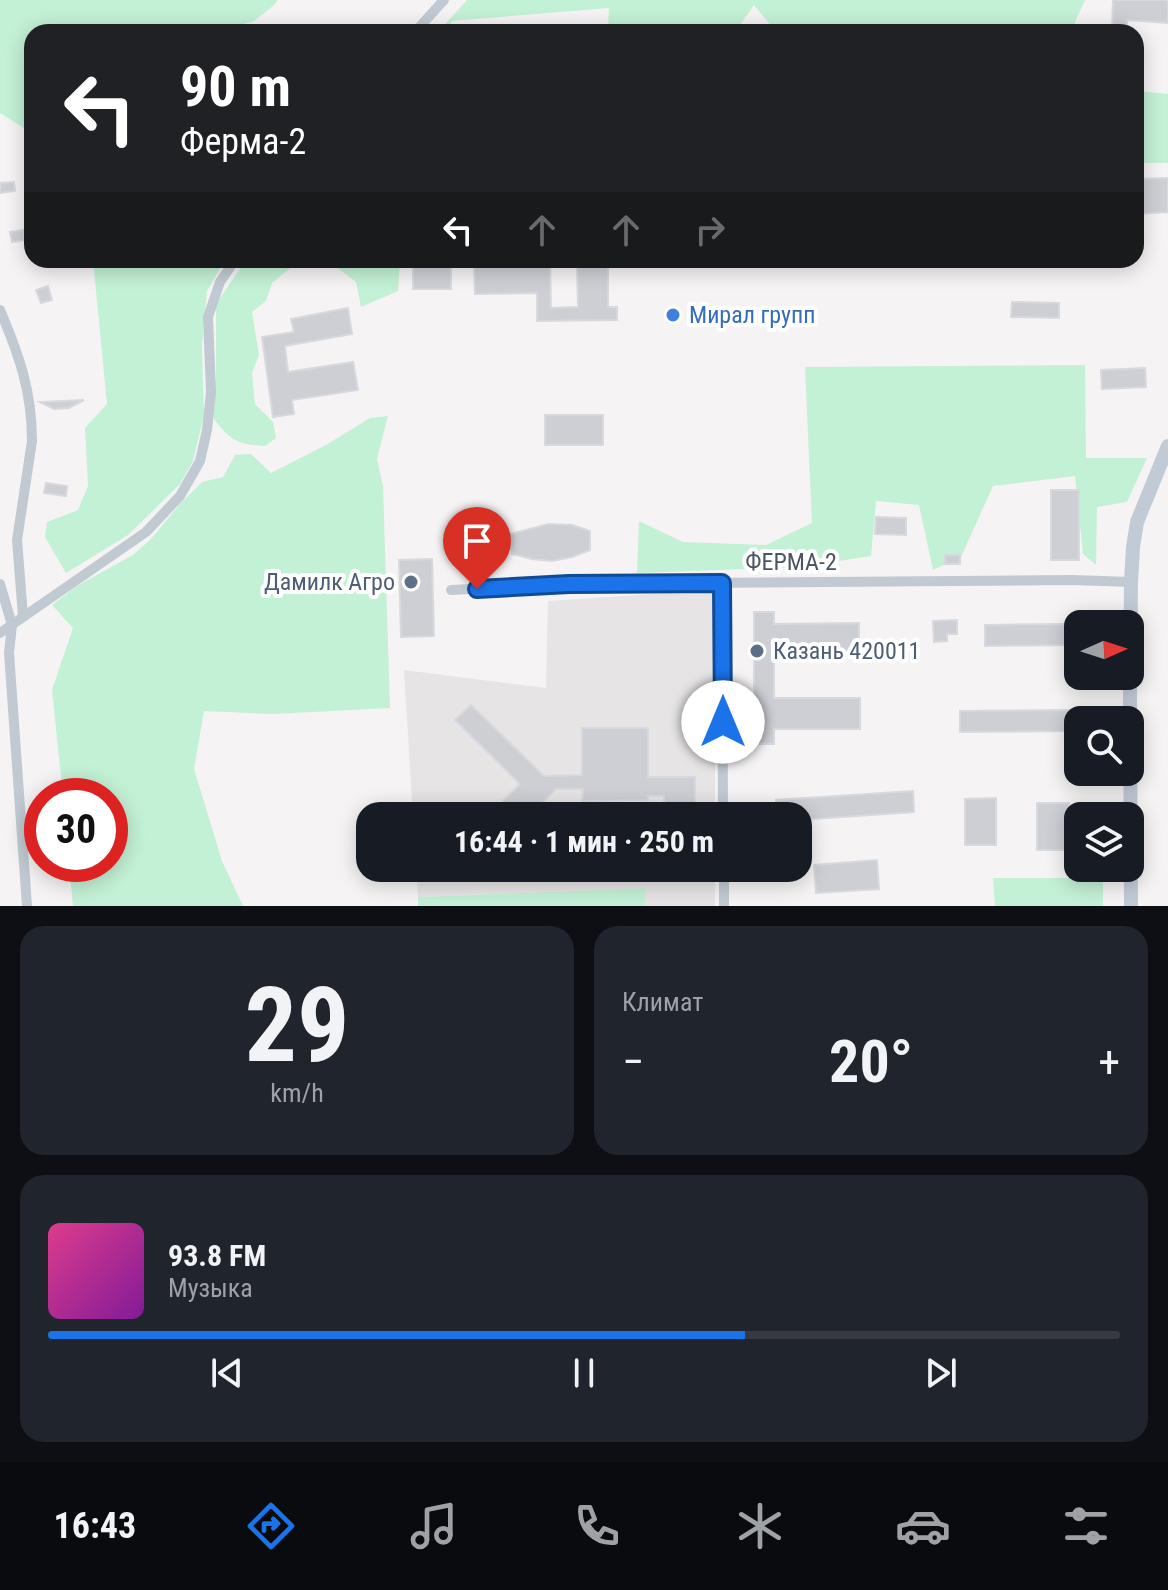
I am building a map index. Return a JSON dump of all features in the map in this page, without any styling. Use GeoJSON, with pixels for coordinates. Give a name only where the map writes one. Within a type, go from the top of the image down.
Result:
{"type":"FeatureCollection","features":[{"type":"Feature","properties":{"kind":"street"},"geometry":{"type":"LineString","coordinates":[[422,24],[444,0]]}},
{"type":"Feature","properties":{"kind":"street"},"geometry":{"type":"LineString","coordinates":[[0,633],[146,532],[180,496],[200,461],[207,430],[211,392],[208,317],[220,282],[230,268]]}},
{"type":"Feature","properties":{"kind":"street"},"geometry":{"type":"LineString","coordinates":[[0,310],[23,369],[32,425],[17,540],[23,616]]}},
{"type":"Feature","properties":{"kind":"street"},"geometry":{"type":"LineString","coordinates":[[1131,906],[1131,582],[1137,522],[1168,446]]}},
{"type":"Feature","properties":{"kind":"street","name":"ФЕРМА-2"},"geometry":{"type":"LineString","coordinates":[[451,590],[569,584],[1131,582]]}},
{"type":"Feature","properties":{"kind":"street"},"geometry":{"type":"LineString","coordinates":[[722,583],[723,802]]}},
{"type":"Feature","properties":{"kind":"street"},"geometry":{"type":"LineString","coordinates":[[0,584],[12,625],[9,653],[27,906]]}},
{"type":"Feature","properties":{"kind":"street"},"geometry":{"type":"LineString","coordinates":[[724,882],[724,906]]}},
{"type":"Feature","properties":{"kind":"shaded area"},"geometry":{"type":"Polygon","coordinates":[[[715,590],[715,802],[412,802],[404,670],[546,688],[548,601],[715,590]]]}},
{"type":"Feature","properties":{"kind":"shaded area"},"geometry":{"type":"Polygon","coordinates":[[[417,882],[715,882],[715,906],[645,906],[644,888],[418,897],[417,882]]]}},
{"type":"Feature","properties":{"kind":"green space"},"geometry":{"type":"Polygon","coordinates":[[[0,0],[278,0],[254,21],[244,24],[24,24],[24,128],[0,113],[0,0]]]}},
{"type":"Feature","properties":{"kind":"green space"},"geometry":{"type":"Polygon","coordinates":[[[467,0],[1085,0],[1075,24],[769,24],[754,5],[741,24],[608,24],[609,8],[451,21],[451,24],[445,24],[467,0]]]}},
{"type":"Feature","properties":{"kind":"green space"},"geometry":{"type":"Polygon","coordinates":[[[1144,92],[1168,94],[1168,163],[1144,163],[1144,92]]]}},
{"type":"Feature","properties":{"kind":"green space"},"geometry":{"type":"Polygon","coordinates":[[[94,268],[220,268],[207,291],[202,345],[204,415],[193,461],[180,484],[128,535],[66,573],[45,537],[47,522],[78,510],[88,486],[85,428],[107,404],[94,268]]]}},
{"type":"Feature","properties":{"kind":"green space"},"geometry":{"type":"Polygon","coordinates":[[[241,268],[290,268],[272,283],[266,301],[252,312],[259,355],[252,373],[255,404],[273,422],[276,438],[265,446],[235,440],[213,418],[216,304],[241,268]]]}},
{"type":"Feature","properties":{"kind":"green space"},"geometry":{"type":"Polygon","coordinates":[[[338,268],[399,268],[398,291],[361,307],[356,282],[338,268]]]}},
{"type":"Feature","properties":{"kind":"green space"},"geometry":{"type":"Polygon","coordinates":[[[1085,365],[1086,458],[1147,458],[1127,502],[1097,507],[1096,565],[1083,554],[1075,476],[993,486],[961,557],[933,570],[919,505],[876,501],[871,556],[800,567],[637,573],[639,521],[683,542],[766,545],[812,523],[805,367],[1085,365]]]}},
{"type":"Feature","properties":{"kind":"green space"},"geometry":{"type":"Polygon","coordinates":[[[388,416],[377,459],[383,486],[390,708],[273,714],[204,711],[194,769],[222,861],[243,906],[73,906],[71,882],[128,882],[128,778],[61,778],[52,690],[73,628],[52,605],[77,586],[133,555],[202,482],[223,477],[235,455],[251,454],[271,473],[370,418],[388,416]]]}},
{"type":"Feature","properties":{"kind":"green space"},"geometry":{"type":"Polygon","coordinates":[[[993,878],[1064,878],[1064,882],[1103,882],[1103,906],[995,906],[993,878]]]}},
{"type":"Feature","properties":{"kind":"green space"},"geometry":{"type":"Polygon","coordinates":[[[645,888],[645,906],[418,906],[418,897],[645,888]]]}},
{"type":"Feature","properties":{"kind":"building"},"geometry":{"type":"Polygon","coordinates":[[[1113,0],[1168,0],[1168,23],[1127,20],[1127,24],[1112,24],[1113,0]]]}},
{"type":"Feature","properties":{"kind":"building"},"geometry":{"type":"Polygon","coordinates":[[[1168,178],[1168,212],[1144,214],[1144,179],[1168,178]]]}},
{"type":"Feature","properties":{"kind":"building"},"geometry":{"type":"Polygon","coordinates":[[[14,182],[15,191],[0,193],[0,183],[14,182]]]}},
{"type":"Feature","properties":{"kind":"building"},"geometry":{"type":"Polygon","coordinates":[[[23,230],[24,240],[12,242],[10,232],[23,230]]]}},
{"type":"Feature","properties":{"kind":"building"},"geometry":{"type":"Polygon","coordinates":[[[413,268],[451,268],[451,289],[413,289],[413,268]]]}},
{"type":"Feature","properties":{"kind":"building"},"geometry":{"type":"Polygon","coordinates":[[[474,268],[550,268],[551,308],[578,307],[577,268],[608,268],[608,307],[617,307],[617,320],[537,321],[537,293],[475,294],[474,268]]]}},
{"type":"Feature","properties":{"kind":"building"},"geometry":{"type":"Polygon","coordinates":[[[48,286],[52,300],[41,303],[36,290],[48,286]]]}},
{"type":"Feature","properties":{"kind":"building"},"geometry":{"type":"Polygon","coordinates":[[[1012,302],[1059,303],[1059,318],[1011,317],[1012,302]]]}},
{"type":"Feature","properties":{"kind":"building"},"geometry":{"type":"Polygon","coordinates":[[[348,308],[352,334],[285,346],[288,372],[353,362],[358,390],[292,400],[294,414],[273,417],[262,337],[294,332],[291,319],[348,308]]]}},
{"type":"Feature","properties":{"kind":"building"},"geometry":{"type":"Polygon","coordinates":[[[1145,368],[1146,387],[1102,389],[1101,370],[1145,368]]]}},
{"type":"Feature","properties":{"kind":"building"},"geometry":{"type":"Polygon","coordinates":[[[84,400],[69,408],[54,409],[40,402],[84,400]]]}},
{"type":"Feature","properties":{"kind":"building"},"geometry":{"type":"Polygon","coordinates":[[[545,415],[603,415],[603,445],[545,445],[545,415]]]}},
{"type":"Feature","properties":{"kind":"building"},"geometry":{"type":"Polygon","coordinates":[[[46,483],[67,486],[66,496],[44,493],[46,483]]]}},
{"type":"Feature","properties":{"kind":"building"},"geometry":{"type":"Polygon","coordinates":[[[1051,490],[1079,490],[1079,560],[1051,560],[1051,490]]]}},
{"type":"Feature","properties":{"kind":"building"},"geometry":{"type":"Polygon","coordinates":[[[876,517],[906,518],[906,535],[875,534],[876,517]]]}},
{"type":"Feature","properties":{"kind":"building"},"geometry":{"type":"Polygon","coordinates":[[[549,524],[572,525],[590,531],[590,550],[552,561],[512,554],[510,534],[549,524]]]}},
{"type":"Feature","properties":{"kind":"building"},"geometry":{"type":"Polygon","coordinates":[[[945,555],[960,555],[960,564],[945,564],[945,555]]]}},
{"type":"Feature","properties":{"kind":"building"},"geometry":{"type":"Polygon","coordinates":[[[432,559],[434,636],[401,637],[399,560],[432,559]]]}},
{"type":"Feature","properties":{"kind":"building"},"geometry":{"type":"Polygon","coordinates":[[[754,612],[774,612],[774,624],[859,623],[859,654],[774,654],[774,698],[860,698],[860,729],[774,729],[774,744],[754,744],[754,612]]]}},
{"type":"Feature","properties":{"kind":"building"},"geometry":{"type":"Polygon","coordinates":[[[957,620],[957,634],[947,634],[947,641],[934,642],[933,621],[957,620]]]}},
{"type":"Feature","properties":{"kind":"building"},"geometry":{"type":"Polygon","coordinates":[[[1064,624],[1064,645],[985,646],[985,625],[1064,624]]]}},
{"type":"Feature","properties":{"kind":"building"},"geometry":{"type":"Polygon","coordinates":[[[471,705],[544,776],[582,775],[582,728],[648,728],[648,777],[695,777],[695,802],[664,802],[664,796],[648,796],[648,800],[582,801],[583,789],[556,789],[543,802],[502,802],[520,784],[455,720],[471,705]]]}},
{"type":"Feature","properties":{"kind":"building"},"geometry":{"type":"Polygon","coordinates":[[[1064,710],[1064,731],[960,732],[960,711],[1064,710]]]}},
{"type":"Feature","properties":{"kind":"building"},"geometry":{"type":"Polygon","coordinates":[[[913,791],[914,812],[812,819],[812,802],[776,800],[913,791]]]}},
{"type":"Feature","properties":{"kind":"building"},"geometry":{"type":"Polygon","coordinates":[[[996,798],[996,845],[965,845],[965,799],[996,798]]]}},
{"type":"Feature","properties":{"kind":"building"},"geometry":{"type":"Polygon","coordinates":[[[1037,803],[1064,803],[1064,850],[1037,850],[1037,803]]]}},
{"type":"Feature","properties":{"kind":"building"},"geometry":{"type":"Polygon","coordinates":[[[877,860],[879,889],[816,893],[814,865],[877,860]]]}},
{"type":"Feature","properties":{"kind":"place","name":"Мирал групп"},"geometry":{"type":"Point","coordinates":[673,315]}},
{"type":"Feature","properties":{"kind":"place","name":"Дамилк Агро"},"geometry":{"type":"Point","coordinates":[411,582]}},
{"type":"Feature","properties":{"kind":"place","name":"Казань 420011"},"geometry":{"type":"Point","coordinates":[757,651]}},
{"type":"Feature","properties":{"kind":"route"},"geometry":{"type":"LineString","coordinates":[[477,589],[569,584],[722,583],[723,722]]}}]}
